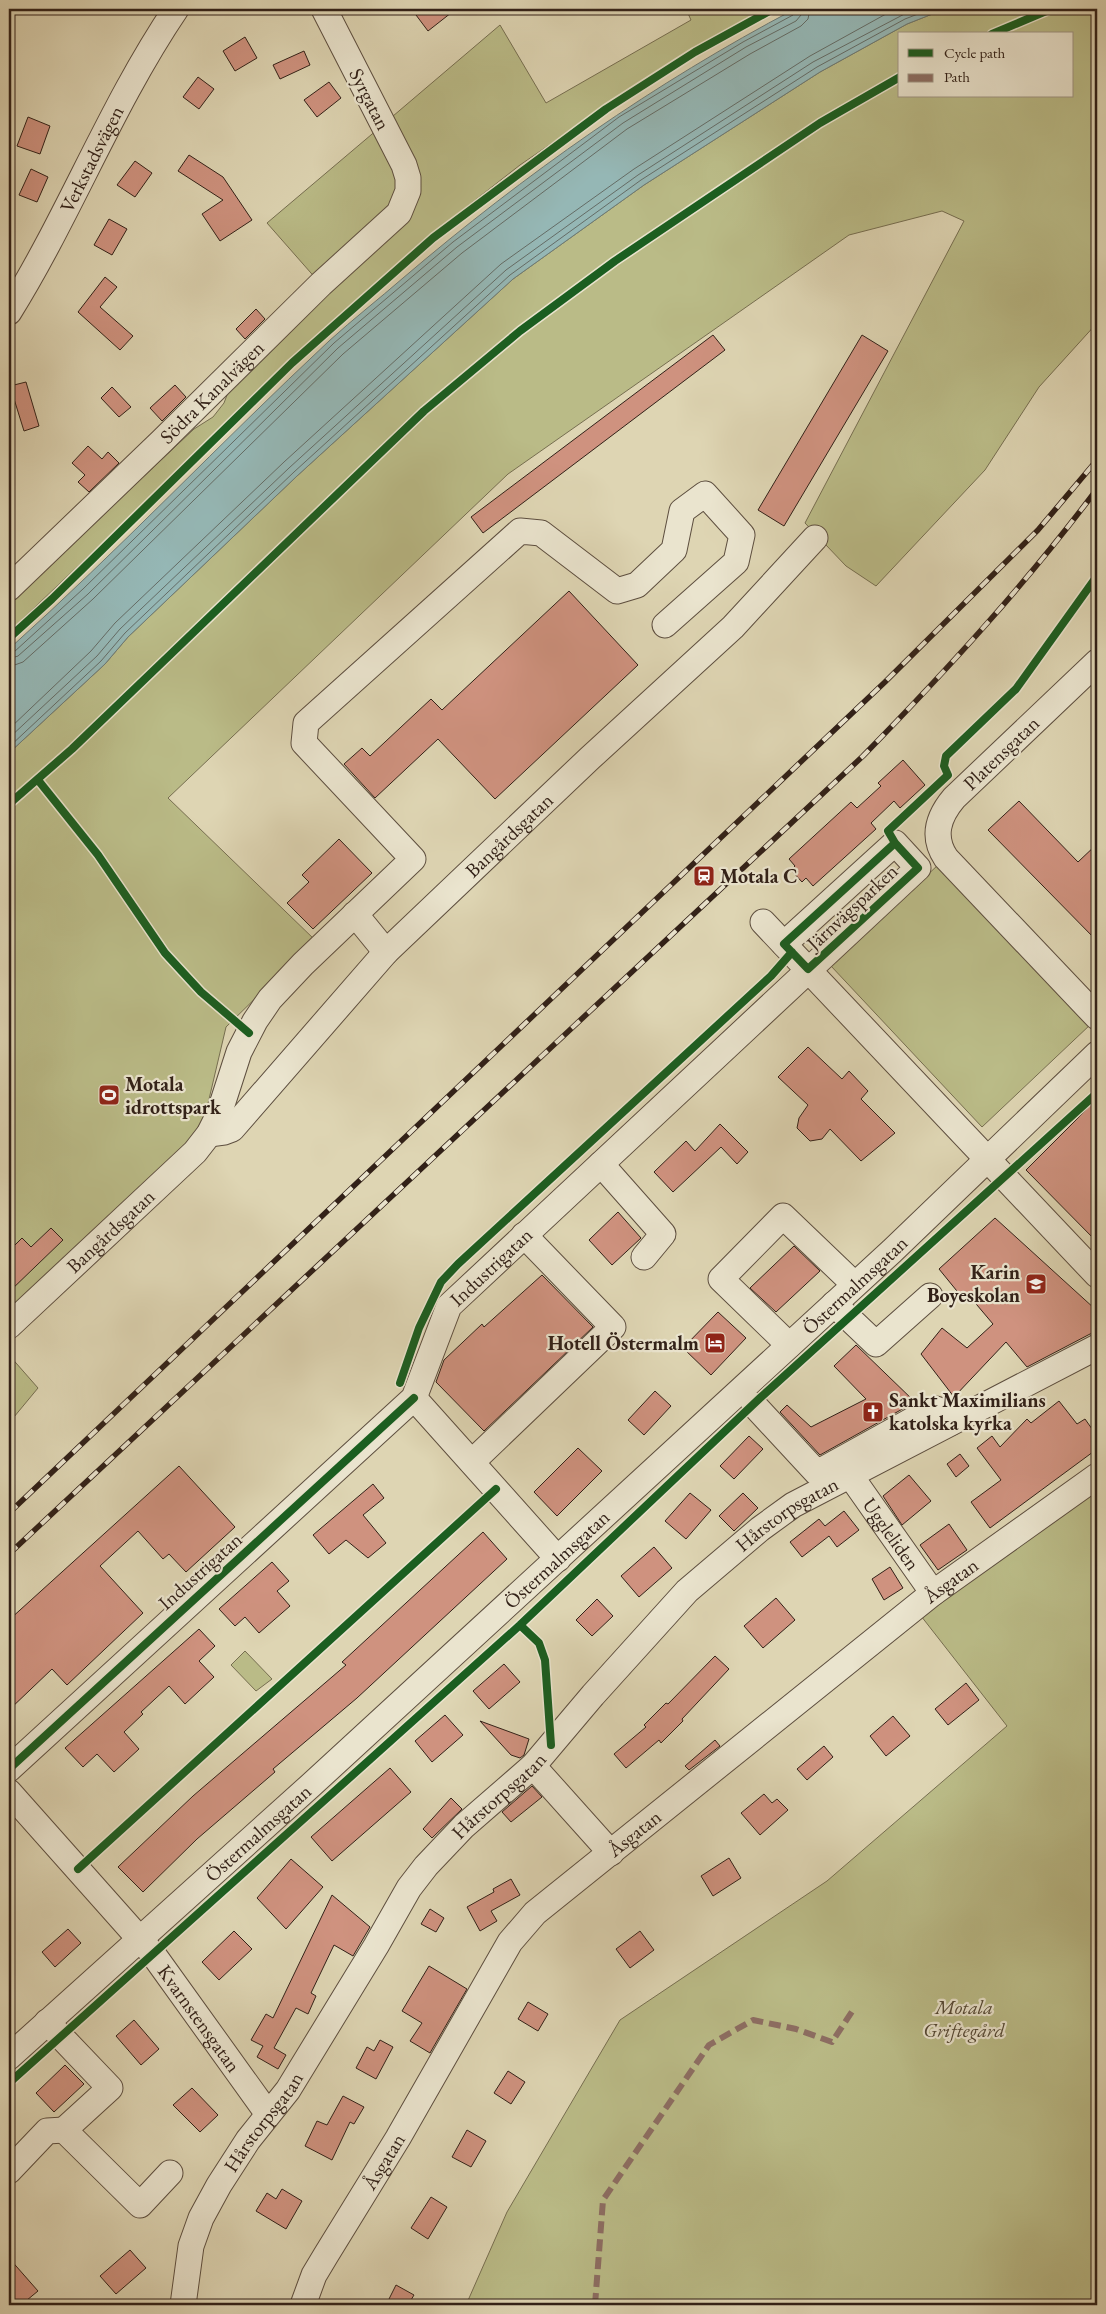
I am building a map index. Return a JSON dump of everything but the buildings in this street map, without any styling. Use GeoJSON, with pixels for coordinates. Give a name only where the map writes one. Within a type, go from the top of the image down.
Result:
{"type":"FeatureCollection","features":[{"type":"Feature","properties":{"kind":"street","name":"Verkstadsvägen"},"geometry":{"type":"LineString","coordinates":[[9,312],[37,267],[131,81],[176,9]]}},
{"type":"Feature","properties":{"kind":"street","name":"Syrgatan"},"geometry":{"type":"LineString","coordinates":[[324,9],[404,165],[408,178],[408,190]]}},
{"type":"Feature","properties":{"kind":"street","name":"Södra Kanalvägen"},"geometry":{"type":"LineString","coordinates":[[9,588],[321,284],[390,222],[399,213],[408,190]]}},
{"type":"Feature","properties":{"kind":"street","name":"Bangårdsgatan"},"geometry":{"type":"LineString","coordinates":[[9,1326],[181,1166],[209,1134],[218,1114],[239,1052],[255,1020],[270,999],[303,964],[413,859],[304,743],[306,723],[520,531],[541,533],[617,591],[637,585],[674,550],[682,511],[705,494],[742,535],[736,562],[665,625]]}},
{"type":"Feature","properties":{"kind":"street","name":"Bangårdsgatan"},"geometry":{"type":"LineString","coordinates":[[209,1134],[232,1129],[386,952],[590,758],[733,627],[814,538]]}},
{"type":"Feature","properties":{"kind":"street","name":"Platensgatan"},"geometry":{"type":"LineString","coordinates":[[1097,662],[946,808],[941,818],[937,837],[940,849],[946,858],[1097,1017]]}},
{"type":"Feature","properties":{"kind":"street","name":"Järnvägsparken"},"geometry":{"type":"LineString","coordinates":[[784,944],[895,843],[918,868],[808,969]]}},
{"type":"Feature","properties":{"kind":"street"},"geometry":{"type":"LineString","coordinates":[[355,914],[386,952]]}},
{"type":"Feature","properties":{"kind":"street","name":"Järnvägsparken"},"geometry":{"type":"LineString","coordinates":[[763,922],[1097,1274]]}},
{"type":"Feature","properties":{"kind":"street","name":"Industrigatan"},"geometry":{"type":"LineString","coordinates":[[9,1769],[414,1398],[449,1306],[808,969]]}},
{"type":"Feature","properties":{"kind":"street","name":"Östermalmsgatan"},"geometry":{"type":"LineString","coordinates":[[9,2057],[558,1559],[834,1304],[1097,1054]]}},
{"type":"Feature","properties":{"kind":"street"},"geometry":{"type":"LineString","coordinates":[[601,1164],[663,1234],[644,1257]]}},
{"type":"Feature","properties":{"kind":"street"},"geometry":{"type":"LineString","coordinates":[[789,1345],[721,1279],[783,1216],[854,1284]]}},
{"type":"Feature","properties":{"kind":"street"},"geometry":{"type":"LineString","coordinates":[[472,1462],[613,1328],[524,1235]]}},
{"type":"Feature","properties":{"kind":"street"},"geometry":{"type":"LineString","coordinates":[[834,1304],[876,1344],[930,1296]]}},
{"type":"Feature","properties":{"kind":"street","name":"Hårstorpsgatan"},"geometry":{"type":"LineString","coordinates":[[184,2305],[192,2246],[201,2218],[243,2148],[288,2090],[409,1888],[426,1866],[464,1826],[533,1766],[592,1695],[686,1591],[773,1519],[793,1505],[1097,1347]]}},
{"type":"Feature","properties":{"kind":"street"},"geometry":{"type":"LineString","coordinates":[[414,1398],[558,1559]]}},
{"type":"Feature","properties":{"kind":"street"},"geometry":{"type":"LineString","coordinates":[[754,1404],[817,1474],[927,1412],[936,1409],[943,1412],[950,1423]]}},
{"type":"Feature","properties":{"kind":"street","name":"Uggleliden"},"geometry":{"type":"LineString","coordinates":[[850,1474],[933,1593]]}},
{"type":"Feature","properties":{"kind":"street","name":"Åsgatan"},"geometry":{"type":"LineString","coordinates":[[303,2305],[322,2262],[398,2138],[510,1942],[534,1913],[933,1593],[1097,1476]]}},
{"type":"Feature","properties":{"kind":"street"},"geometry":{"type":"LineString","coordinates":[[533,1766],[611,1852]]}},
{"type":"Feature","properties":{"kind":"street","name":"Kvarnstensgatan"},"geometry":{"type":"LineString","coordinates":[[9,1792],[153,1954],[268,2114]]}},
{"type":"Feature","properties":{"kind":"street"},"geometry":{"type":"LineString","coordinates":[[9,2171],[47,2131],[64,2130],[110,2088],[47,2022]]}},
{"type":"Feature","properties":{"kind":"street"},"geometry":{"type":"LineString","coordinates":[[64,2130],[140,2205],[170,2173]]}},
{"type":"Feature","properties":{"kind":"green space"},"geometry":{"type":"Polygon","coordinates":[[[686,9],[764,9],[707,41],[606,106],[520,165],[428,237],[263,385],[9,632],[9,591],[111,507],[194,429],[213,417],[224,403],[233,379],[408,208],[386,122],[500,25],[546,103],[691,20],[686,9]]]}},
{"type":"Feature","properties":{"kind":"green space"},"geometry":{"type":"Polygon","coordinates":[[[945,9],[1097,9],[1097,323],[1039,387],[985,470],[876,586],[846,566],[805,523],[964,221],[942,211],[849,235],[508,474],[168,798],[315,940],[226,1027],[194,1163],[9,1324],[9,753],[105,664],[128,637],[297,476],[513,279],[644,185],[820,72],[907,24],[945,9]]]}},
{"type":"Feature","properties":{"kind":"green space"},"geometry":{"type":"Polygon","coordinates":[[[378,129],[399,170],[398,207],[318,281],[267,223],[378,129]]]}},
{"type":"Feature","properties":{"kind":"green space"},"geometry":{"type":"Polygon","coordinates":[[[939,864],[1091,1024],[982,1127],[831,966],[939,864]]]}},
{"type":"Feature","properties":{"kind":"green space"},"geometry":{"type":"Polygon","coordinates":[[[9,1355],[38,1388],[9,1423],[9,1355]]]}},
{"type":"Feature","properties":{"kind":"green space","name":"Motala Griftegård"},"geometry":{"type":"Polygon","coordinates":[[[1097,1475],[1097,2305],[466,2305],[507,2212],[620,2020],[827,1881],[1007,1726],[914,1607],[1097,1475]]]}},
{"type":"Feature","properties":{"kind":"green space"},"geometry":{"type":"Polygon","coordinates":[[[245,1651],[272,1679],[256,1691],[231,1665],[245,1651]]]}},
{"type":"Feature","properties":{"kind":"water"},"geometry":{"type":"Polygon","coordinates":[[[795,9],[945,9],[907,24],[820,72],[644,185],[513,279],[297,476],[128,637],[105,664],[9,753],[9,649],[329,341],[449,240],[543,167],[592,132],[691,68],[795,9]]]}},
{"type":"Feature","properties":{"kind":"railway"},"geometry":{"type":"LineString","coordinates":[[9,1513],[885,682],[1038,530],[1097,460]]}},
{"type":"Feature","properties":{"kind":"railway"},"geometry":{"type":"LineString","coordinates":[[9,1554],[863,756],[985,626],[1070,525],[1097,489]]}},
{"type":"Feature","properties":{"kind":"marked path"},"geometry":{"type":"LineString","coordinates":[[595,2305],[603,2200],[709,2045],[753,2020],[796,2029],[832,2042],[853,2010]]}},
{"type":"Feature","properties":{"kind":"cycle path"},"geometry":{"type":"LineString","coordinates":[[9,638],[52,599],[292,363],[433,238],[606,109],[695,52],[773,9]]}},
{"type":"Feature","properties":{"kind":"cycle path"},"geometry":{"type":"LineString","coordinates":[[997,32],[1051,9]]}},
{"type":"Feature","properties":{"kind":"cycle path"},"geometry":{"type":"LineString","coordinates":[[9,804],[72,749],[424,411],[520,331],[615,261],[820,123],[898,78]]}},
{"type":"Feature","properties":{"kind":"cycle path"},"geometry":{"type":"LineString","coordinates":[[895,843],[784,944],[808,969],[918,868],[895,843],[888,831],[948,775],[944,766],[946,756],[1016,689],[1097,576]]}},
{"type":"Feature","properties":{"kind":"cycle path"},"geometry":{"type":"LineString","coordinates":[[38,780],[98,855],[165,953],[201,992],[249,1033]]}},
{"type":"Feature","properties":{"kind":"cycle path"},"geometry":{"type":"LineString","coordinates":[[400,1383],[419,1328],[441,1282],[458,1264],[771,976],[792,952]]}},
{"type":"Feature","properties":{"kind":"cycle path"},"geometry":{"type":"LineString","coordinates":[[9,2083],[520,1625],[760,1398],[1097,1093]]}},
{"type":"Feature","properties":{"kind":"cycle path"},"geometry":{"type":"LineString","coordinates":[[9,1769],[414,1398]]}},
{"type":"Feature","properties":{"kind":"cycle path"},"geometry":{"type":"LineString","coordinates":[[78,1869],[496,1489]]}},
{"type":"Feature","properties":{"kind":"cycle path"},"geometry":{"type":"LineString","coordinates":[[520,1625],[539,1643],[545,1660],[551,1745]]}},
{"type":"Feature","properties":{"kind":"place","name":"Motala C"},"geometry":{"type":"Point","coordinates":[704,876]}},
{"type":"Feature","properties":{"kind":"place","name":"Motala idrottspark"},"geometry":{"type":"Point","coordinates":[109,1095]}},
{"type":"Feature","properties":{"kind":"place","name":"Karin Boyeskolan"},"geometry":{"type":"Point","coordinates":[1036,1284]}},
{"type":"Feature","properties":{"kind":"place","name":"Hotell Östermalm"},"geometry":{"type":"Point","coordinates":[715,1343]}},
{"type":"Feature","properties":{"kind":"place","name":"Sankt Maximilians katolska kyrka"},"geometry":{"type":"Point","coordinates":[873,1412]}}]}
